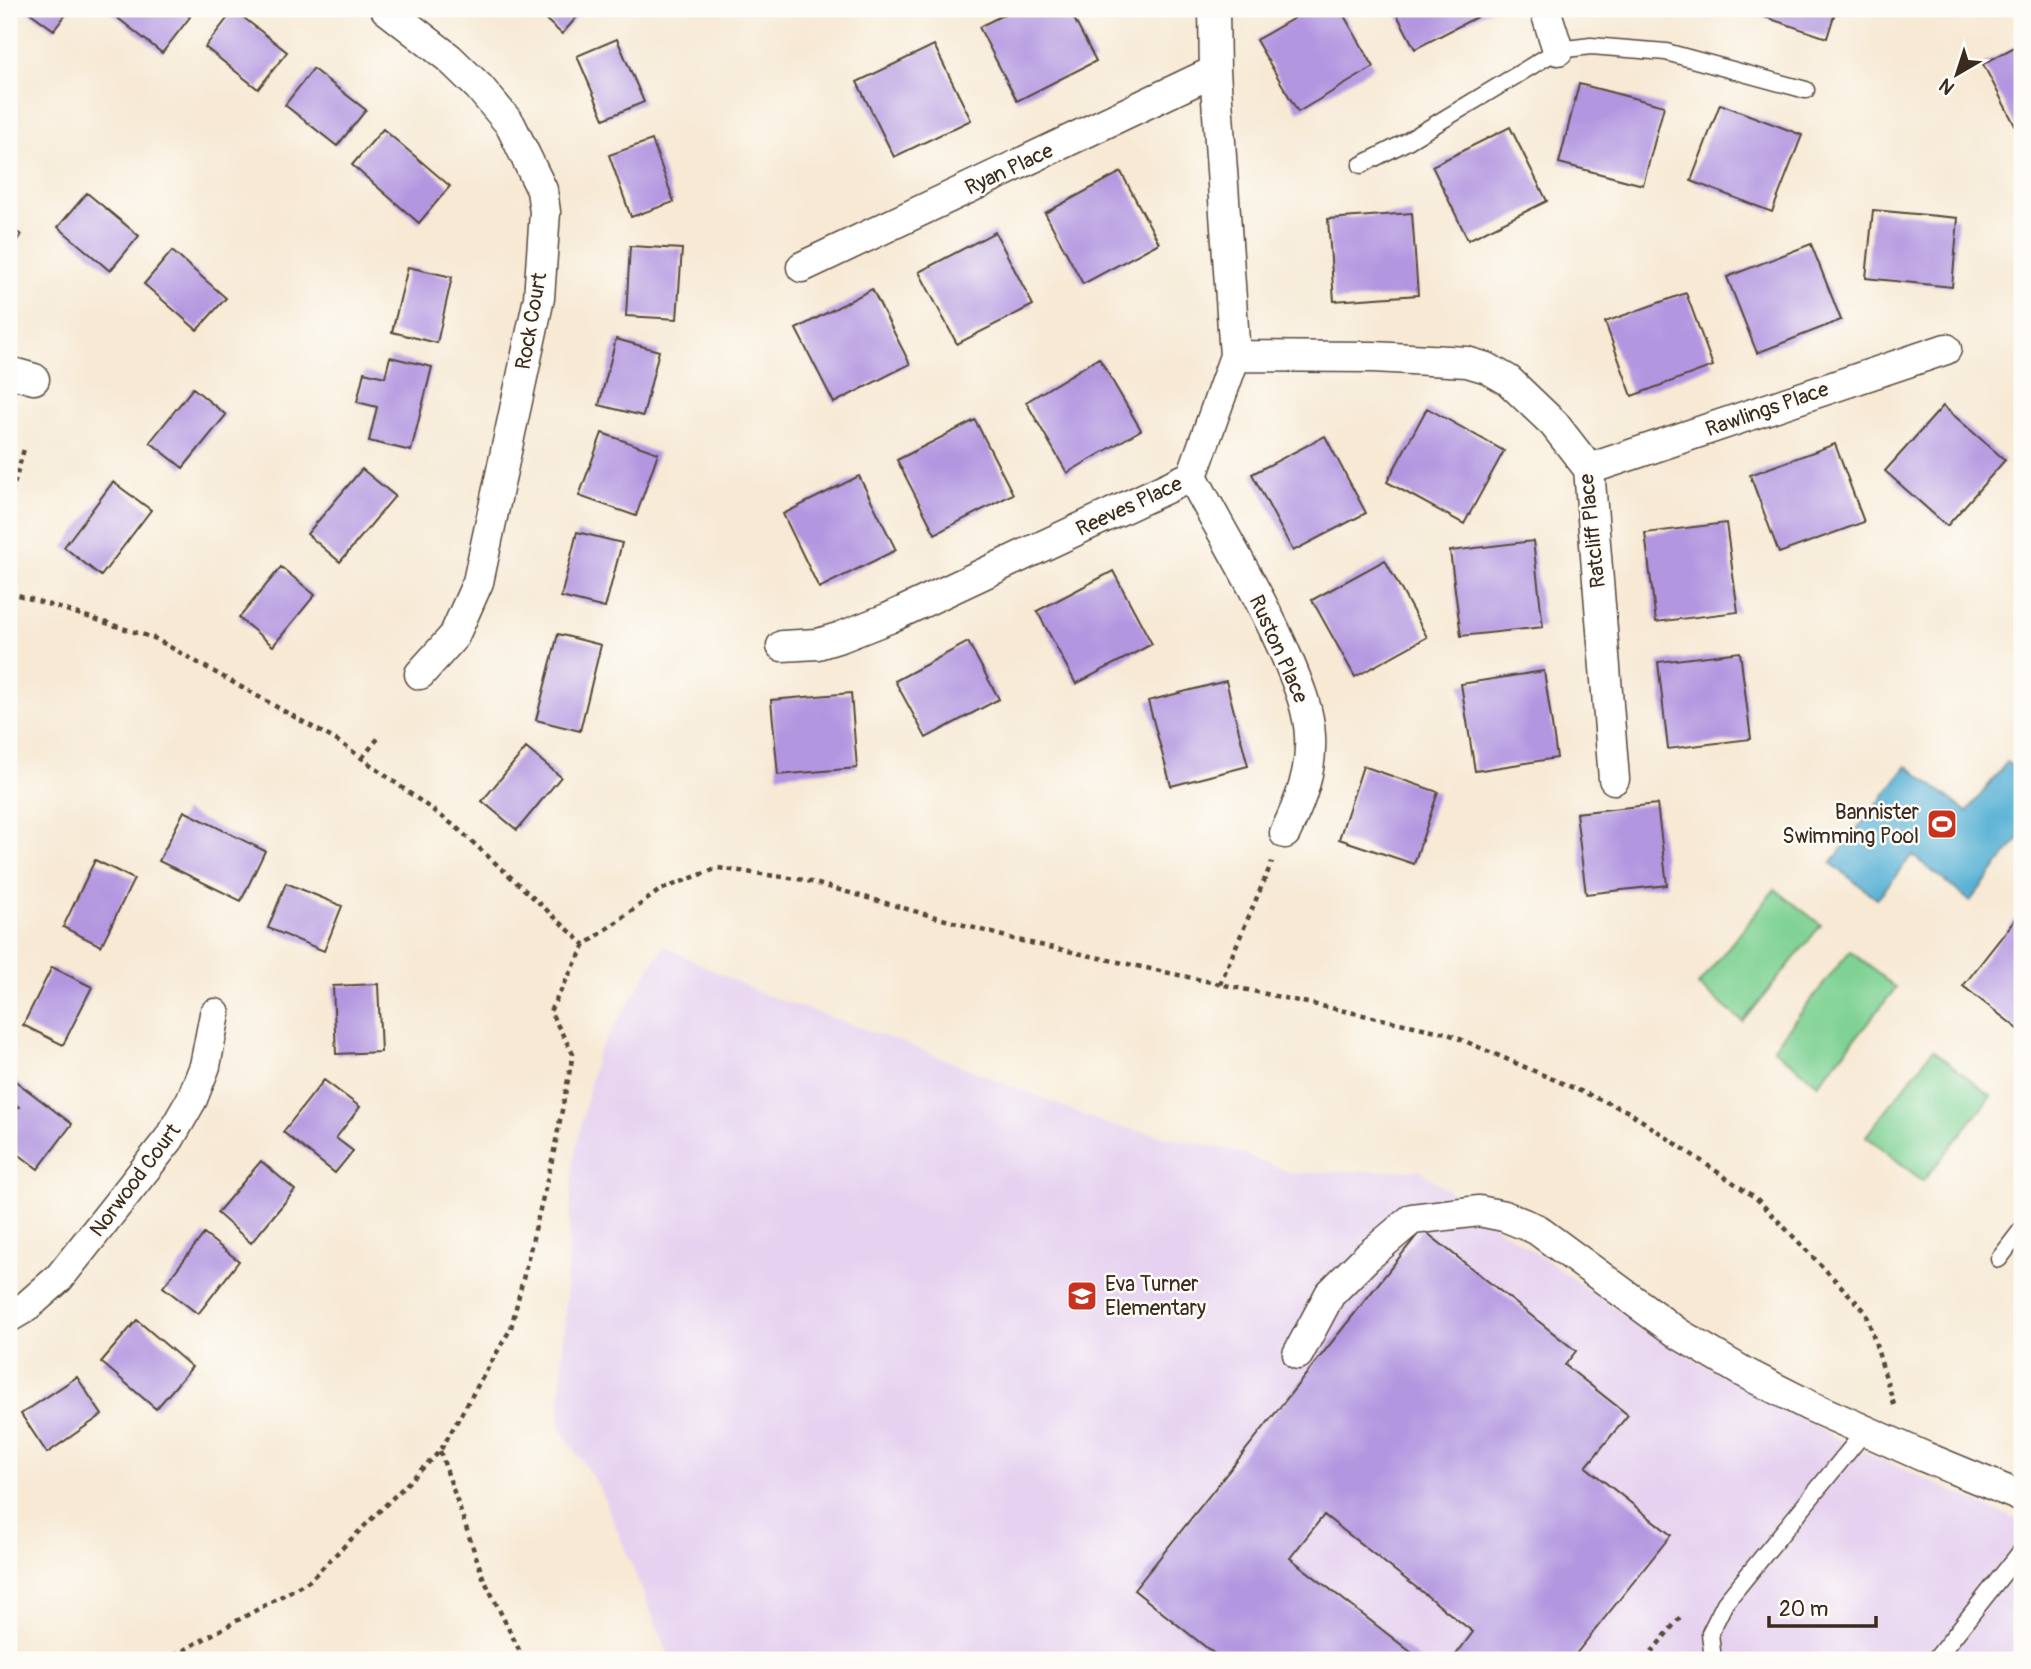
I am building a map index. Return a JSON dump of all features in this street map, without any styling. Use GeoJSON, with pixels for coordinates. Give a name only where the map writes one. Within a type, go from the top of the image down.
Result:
{"type":"FeatureCollection","features":[{"type":"Feature","properties":{"kind":"street","name":"Rock Court"},"geometry":{"type":"LineString","coordinates":[[386,9],[449,58],[479,87],[510,124],[542,190],[545,212],[539,298],[478,582],[454,636],[420,674]]}},
{"type":"Feature","properties":{"kind":"street","name":"Reeves Place"},"geometry":{"type":"LineString","coordinates":[[782,646],[818,644],[889,618],[1192,476],[1235,356],[1215,71],[1214,9]]}},
{"type":"Feature","properties":{"kind":"street"},"geometry":{"type":"LineString","coordinates":[[1545,9],[1558,50]]}},
{"type":"Feature","properties":{"kind":"street","name":"Ryan Place"},"geometry":{"type":"LineString","coordinates":[[802,267],[1215,71]]}},
{"type":"Feature","properties":{"kind":"street","name":"Rawlings Place"},"geometry":{"type":"LineString","coordinates":[[1589,469],[1946,349]]}},
{"type":"Feature","properties":{"kind":"street","name":"Ratcliff Place"},"geometry":{"type":"LineString","coordinates":[[1235,356],[1440,359],[1487,368],[1508,380],[1554,424],[1589,469],[1614,779]]}},
{"type":"Feature","properties":{"kind":"street","name":"Ruston Place"},"geometry":{"type":"LineString","coordinates":[[1192,476],[1273,625],[1299,687],[1307,715],[1310,757],[1306,780],[1302,798],[1284,832]]}},
{"type":"Feature","properties":{"kind":"street","name":"Norwood Court"},"geometry":{"type":"LineString","coordinates":[[9,1317],[26,1307],[60,1278],[169,1139],[192,1098],[205,1066],[215,1014]]}},
{"type":"Feature","properties":{"kind":"street"},"geometry":{"type":"LineString","coordinates":[[1298,1354],[1330,1294],[1367,1257],[1412,1219],[1479,1211],[1504,1216],[1535,1229],[1679,1334],[1754,1378],[1865,1431],[2022,1497]]}},
{"type":"Feature","properties":{"kind":"lane"},"geometry":{"type":"LineString","coordinates":[[1361,164],[1406,142],[1558,50],[1591,46],[1666,52],[1805,90]]}},
{"type":"Feature","properties":{"kind":"lane"},"geometry":{"type":"LineString","coordinates":[[1999,1259],[2022,1229]]}},
{"type":"Feature","properties":{"kind":"lane"},"geometry":{"type":"LineString","coordinates":[[1713,1660],[1710,1633],[1725,1603],[1865,1431]]}},
{"type":"Feature","properties":{"kind":"lane"},"geometry":{"type":"LineString","coordinates":[[1936,1660],[2022,1550]]}},
{"type":"Feature","properties":{"kind":"path"},"geometry":{"type":"LineString","coordinates":[[9,503],[24,449]]}},
{"type":"Feature","properties":{"kind":"path"},"geometry":{"type":"LineString","coordinates":[[9,592],[154,638],[341,743],[456,827],[585,945]]}},
{"type":"Feature","properties":{"kind":"path"},"geometry":{"type":"LineString","coordinates":[[362,758],[380,736]]}},
{"type":"Feature","properties":{"kind":"path"},"geometry":{"type":"LineString","coordinates":[[1220,984],[1284,832]]}},
{"type":"Feature","properties":{"kind":"path"},"geometry":{"type":"LineString","coordinates":[[166,1660],[309,1581],[440,1451],[511,1328],[553,1156],[573,1055],[550,1011],[585,945],[660,890],[718,868],[804,880],[1017,940],[1446,1033],[1629,1112],[1756,1198],[1866,1312],[1895,1410]]}},
{"type":"Feature","properties":{"kind":"path"},"geometry":{"type":"LineString","coordinates":[[440,1451],[482,1577],[524,1660]]}},
{"type":"Feature","properties":{"kind":"path"},"geometry":{"type":"LineString","coordinates":[[1645,1660],[1681,1616]]}},
{"type":"Feature","properties":{"kind":"shaded area","name":"Eva Turner Elementary"},"geometry":{"type":"Polygon","coordinates":[[[664,946],[758,992],[904,1043],[1104,1123],[1237,1152],[1292,1173],[1420,1170],[1649,1333],[1845,1443],[2022,1522],[2022,1660],[671,1660],[599,1487],[559,1426],[573,1162],[597,1054],[664,946]]]}},
{"type":"Feature","properties":{"kind":"green space"},"geometry":{"type":"Polygon","coordinates":[[[1775,889],[1821,925],[1743,1022],[1698,985],[1775,889]]]}},
{"type":"Feature","properties":{"kind":"green space"},"geometry":{"type":"Polygon","coordinates":[[[1850,951],[1896,988],[1818,1084],[1773,1048],[1850,951]]]}},
{"type":"Feature","properties":{"kind":"green space"},"geometry":{"type":"Polygon","coordinates":[[[1933,1050],[1991,1096],[1923,1181],[1866,1136],[1933,1050]]]}},
{"type":"Feature","properties":{"kind":"water","name":"Bannister Swimming Pool"},"geometry":{"type":"Polygon","coordinates":[[[2007,762],[2022,774],[2022,835],[1970,901],[1912,855],[1877,899],[1831,863],[1907,766],[1967,812],[2007,762]]]}},
{"type":"Feature","properties":{"kind":"building"},"geometry":{"type":"Polygon","coordinates":[[[25,9],[70,9],[54,30],[25,9]]]}},
{"type":"Feature","properties":{"kind":"building"},"geometry":{"type":"Polygon","coordinates":[[[179,9],[190,17],[162,53],[109,11],[179,9]]]}},
{"type":"Feature","properties":{"kind":"building"},"geometry":{"type":"Polygon","coordinates":[[[534,9],[584,9],[562,34],[534,9]]]}},
{"type":"Feature","properties":{"kind":"building"},"geometry":{"type":"Polygon","coordinates":[[[1015,9],[1069,9],[1096,61],[1017,101],[979,27],[1015,9]]]}},
{"type":"Feature","properties":{"kind":"building"},"geometry":{"type":"Polygon","coordinates":[[[1310,9],[1340,9],[1374,67],[1298,112],[1256,40],[1310,9]]]}},
{"type":"Feature","properties":{"kind":"building"},"geometry":{"type":"Polygon","coordinates":[[[1394,9],[1492,9],[1415,49],[1394,9]]]}},
{"type":"Feature","properties":{"kind":"building"},"geometry":{"type":"Polygon","coordinates":[[[1836,9],[1827,38],[1747,11],[1836,9]]]}},
{"type":"Feature","properties":{"kind":"building"},"geometry":{"type":"Polygon","coordinates":[[[234,10],[287,52],[258,89],[205,47],[234,10]]]}},
{"type":"Feature","properties":{"kind":"building"},"geometry":{"type":"Polygon","coordinates":[[[617,39],[644,102],[604,119],[577,56],[617,39]]]}},
{"type":"Feature","properties":{"kind":"building"},"geometry":{"type":"Polygon","coordinates":[[[2022,43],[2022,139],[1983,64],[2022,43]]]}},
{"type":"Feature","properties":{"kind":"building"},"geometry":{"type":"Polygon","coordinates":[[[934,45],[971,120],[894,157],[857,82],[934,45]]]}},
{"type":"Feature","properties":{"kind":"building"},"geometry":{"type":"Polygon","coordinates":[[[313,69],[366,110],[337,146],[285,105],[313,69]]]}},
{"type":"Feature","properties":{"kind":"building"},"geometry":{"type":"Polygon","coordinates":[[[1579,84],[1664,106],[1643,185],[1559,163],[1579,84]]]}},
{"type":"Feature","properties":{"kind":"building"},"geometry":{"type":"Polygon","coordinates":[[[1720,104],[1802,135],[1772,212],[1691,181],[1720,104]]]}},
{"type":"Feature","properties":{"kind":"building"},"geometry":{"type":"Polygon","coordinates":[[[1510,127],[1547,201],[1468,240],[1432,166],[1510,127]]]}},
{"type":"Feature","properties":{"kind":"building"},"geometry":{"type":"Polygon","coordinates":[[[383,129],[450,186],[419,223],[352,165],[383,129]]]}},
{"type":"Feature","properties":{"kind":"building"},"geometry":{"type":"Polygon","coordinates":[[[652,140],[674,202],[631,217],[609,155],[652,140]]]}},
{"type":"Feature","properties":{"kind":"building"},"geometry":{"type":"Polygon","coordinates":[[[1121,172],[1159,243],[1083,284],[1045,213],[1121,172]]]}},
{"type":"Feature","properties":{"kind":"building"},"geometry":{"type":"Polygon","coordinates":[[[87,193],[139,236],[110,271],[58,227],[87,193]]]}},
{"type":"Feature","properties":{"kind":"building"},"geometry":{"type":"Polygon","coordinates":[[[1873,210],[1958,218],[1952,287],[1866,278],[1873,210]]]}},
{"type":"Feature","properties":{"kind":"building"},"geometry":{"type":"Polygon","coordinates":[[[1412,213],[1418,295],[1334,301],[1328,219],[1412,213]]]}},
{"type":"Feature","properties":{"kind":"building"},"geometry":{"type":"Polygon","coordinates":[[[9,226],[21,235],[9,250],[9,226]]]}},
{"type":"Feature","properties":{"kind":"building"},"geometry":{"type":"Polygon","coordinates":[[[995,232],[1033,305],[957,344],[919,272],[995,232]]]}},
{"type":"Feature","properties":{"kind":"building"},"geometry":{"type":"Polygon","coordinates":[[[1811,244],[1841,320],[1757,353],[1727,277],[1811,244]]]}},
{"type":"Feature","properties":{"kind":"building"},"geometry":{"type":"Polygon","coordinates":[[[630,246],[682,249],[677,319],[626,316],[630,246]]]}},
{"type":"Feature","properties":{"kind":"building"},"geometry":{"type":"Polygon","coordinates":[[[172,251],[226,298],[197,330],[144,284],[172,251]]]}},
{"type":"Feature","properties":{"kind":"building"},"geometry":{"type":"Polygon","coordinates":[[[408,267],[452,277],[437,343],[392,332],[408,267]]]}},
{"type":"Feature","properties":{"kind":"building"},"geometry":{"type":"Polygon","coordinates":[[[872,289],[910,364],[834,403],[796,329],[872,289]]]}},
{"type":"Feature","properties":{"kind":"building"},"geometry":{"type":"Polygon","coordinates":[[[1686,293],[1713,366],[1632,396],[1605,322],[1686,293]]]}},
{"type":"Feature","properties":{"kind":"building"},"geometry":{"type":"Polygon","coordinates":[[[616,339],[659,351],[643,416],[599,405],[616,339]]]}},
{"type":"Feature","properties":{"kind":"building"},"geometry":{"type":"Polygon","coordinates":[[[390,357],[432,367],[411,451],[369,441],[377,407],[357,402],[364,372],[385,377],[390,357]]]}},
{"type":"Feature","properties":{"kind":"building"},"geometry":{"type":"Polygon","coordinates":[[[1099,358],[1141,430],[1067,473],[1026,402],[1099,358]]]}},
{"type":"Feature","properties":{"kind":"building"},"geometry":{"type":"Polygon","coordinates":[[[193,388],[226,415],[183,468],[150,442],[193,388]]]}},
{"type":"Feature","properties":{"kind":"building"},"geometry":{"type":"Polygon","coordinates":[[[1943,406],[2005,460],[1947,526],[1885,471],[1943,406]]]}},
{"type":"Feature","properties":{"kind":"building"},"geometry":{"type":"Polygon","coordinates":[[[1427,408],[1504,451],[1464,524],[1387,482],[1427,408]]]}},
{"type":"Feature","properties":{"kind":"building"},"geometry":{"type":"Polygon","coordinates":[[[975,420],[1013,494],[935,534],[897,460],[975,420]]]}},
{"type":"Feature","properties":{"kind":"building"},"geometry":{"type":"Polygon","coordinates":[[[602,433],[658,453],[636,516],[579,496],[602,433]]]}},
{"type":"Feature","properties":{"kind":"building"},"geometry":{"type":"Polygon","coordinates":[[[1325,436],[1366,513],[1293,551],[1252,474],[1325,436]]]}},
{"type":"Feature","properties":{"kind":"building"},"geometry":{"type":"Polygon","coordinates":[[[1835,444],[1864,522],[1779,553],[1750,475],[1835,444]]]}},
{"type":"Feature","properties":{"kind":"building"},"geometry":{"type":"Polygon","coordinates":[[[362,469],[395,496],[340,562],[307,534],[362,469]]]}},
{"type":"Feature","properties":{"kind":"building"},"geometry":{"type":"Polygon","coordinates":[[[859,476],[896,550],[819,588],[783,514],[859,476]]]}},
{"type":"Feature","properties":{"kind":"building"},"geometry":{"type":"Polygon","coordinates":[[[113,482],[151,510],[101,576],[64,547],[113,482]]]}},
{"type":"Feature","properties":{"kind":"building"},"geometry":{"type":"Polygon","coordinates":[[[1726,523],[1738,612],[1656,622],[1645,533],[1726,523]]]}},
{"type":"Feature","properties":{"kind":"building"},"geometry":{"type":"Polygon","coordinates":[[[577,532],[622,543],[605,608],[561,597],[577,532]]]}},
{"type":"Feature","properties":{"kind":"building"},"geometry":{"type":"Polygon","coordinates":[[[1533,541],[1543,627],[1461,636],[1450,551],[1533,541]]]}},
{"type":"Feature","properties":{"kind":"building"},"geometry":{"type":"Polygon","coordinates":[[[1385,560],[1427,637],[1355,677],[1312,600],[1385,560]]]}},
{"type":"Feature","properties":{"kind":"building"},"geometry":{"type":"Polygon","coordinates":[[[281,567],[315,595],[273,646],[239,618],[281,567]]]}},
{"type":"Feature","properties":{"kind":"building"},"geometry":{"type":"Polygon","coordinates":[[[1113,571],[1152,644],[1076,684],[1037,611],[1113,571]]]}},
{"type":"Feature","properties":{"kind":"building"},"geometry":{"type":"Polygon","coordinates":[[[558,634],[601,645],[580,731],[536,720],[558,634]]]}},
{"type":"Feature","properties":{"kind":"building"},"geometry":{"type":"Polygon","coordinates":[[[968,642],[999,699],[926,738],[895,681],[968,642]]]}},
{"type":"Feature","properties":{"kind":"building"},"geometry":{"type":"Polygon","coordinates":[[[1740,652],[1751,739],[1668,749],[1658,662],[1740,652]]]}},
{"type":"Feature","properties":{"kind":"building"},"geometry":{"type":"Polygon","coordinates":[[[1544,671],[1557,758],[1475,771],[1461,684],[1544,671]]]}},
{"type":"Feature","properties":{"kind":"building"},"geometry":{"type":"Polygon","coordinates":[[[1226,681],[1248,766],[1171,786],[1148,701],[1226,681]]]}},
{"type":"Feature","properties":{"kind":"building"},"geometry":{"type":"Polygon","coordinates":[[[851,693],[857,768],[778,775],[771,700],[851,693]]]}},
{"type":"Feature","properties":{"kind":"building"},"geometry":{"type":"Polygon","coordinates":[[[526,748],[561,777],[517,830],[482,801],[526,748]]]}},
{"type":"Feature","properties":{"kind":"building"},"geometry":{"type":"Polygon","coordinates":[[[1363,766],[1438,792],[1414,864],[1339,839],[1363,766]]]}},
{"type":"Feature","properties":{"kind":"building"},"geometry":{"type":"Polygon","coordinates":[[[1657,804],[1667,885],[1586,894],[1576,813],[1657,804]]]}},
{"type":"Feature","properties":{"kind":"building"},"geometry":{"type":"Polygon","coordinates":[[[184,811],[265,851],[241,901],[159,861],[184,811]]]}},
{"type":"Feature","properties":{"kind":"building"},"geometry":{"type":"Polygon","coordinates":[[[95,860],[134,879],[101,946],[63,927],[95,860]]]}},
{"type":"Feature","properties":{"kind":"building"},"geometry":{"type":"Polygon","coordinates":[[[286,883],[342,906],[324,951],[268,928],[286,883]]]}},
{"type":"Feature","properties":{"kind":"building"},"geometry":{"type":"Polygon","coordinates":[[[2022,911],[2022,1032],[1963,986],[2022,911]]]}},
{"type":"Feature","properties":{"kind":"building"},"geometry":{"type":"Polygon","coordinates":[[[52,967],[92,987],[63,1045],[23,1025],[52,967]]]}},
{"type":"Feature","properties":{"kind":"building"},"geometry":{"type":"Polygon","coordinates":[[[378,984],[381,1052],[336,1054],[333,986],[378,984]]]}},
{"type":"Feature","properties":{"kind":"building"},"geometry":{"type":"Polygon","coordinates":[[[14,1080],[72,1124],[38,1169],[9,1147],[9,1121],[19,1107],[9,1099],[9,1087],[14,1080]]]}},
{"type":"Feature","properties":{"kind":"building"},"geometry":{"type":"Polygon","coordinates":[[[324,1080],[360,1107],[336,1138],[353,1151],[335,1173],[283,1132],[324,1080]]]}},
{"type":"Feature","properties":{"kind":"building"},"geometry":{"type":"Polygon","coordinates":[[[261,1161],[295,1190],[251,1243],[217,1213],[261,1161]]]}},
{"type":"Feature","properties":{"kind":"building"},"geometry":{"type":"Polygon","coordinates":[[[1422,1229],[1576,1351],[1565,1365],[1628,1415],[1586,1467],[1671,1535],[1571,1660],[1452,1660],[1473,1632],[1324,1515],[1290,1558],[1421,1660],[1222,1660],[1134,1590],[1422,1229]]]}},
{"type":"Feature","properties":{"kind":"building"},"geometry":{"type":"Polygon","coordinates":[[[204,1234],[239,1261],[198,1314],[163,1287],[204,1234]]]}},
{"type":"Feature","properties":{"kind":"building"},"geometry":{"type":"Polygon","coordinates":[[[137,1320],[192,1367],[156,1409],[101,1362],[137,1320]]]}},
{"type":"Feature","properties":{"kind":"building"},"geometry":{"type":"Polygon","coordinates":[[[77,1377],[102,1415],[47,1453],[21,1414],[77,1377]]]}},
{"type":"Feature","properties":{"kind":"place","name":"Bannister Swimming Pool"},"geometry":{"type":"Point","coordinates":[1942,824]}},
{"type":"Feature","properties":{"kind":"place","name":"Eva Turner Elementary"},"geometry":{"type":"Point","coordinates":[1082,1296]}}]}
